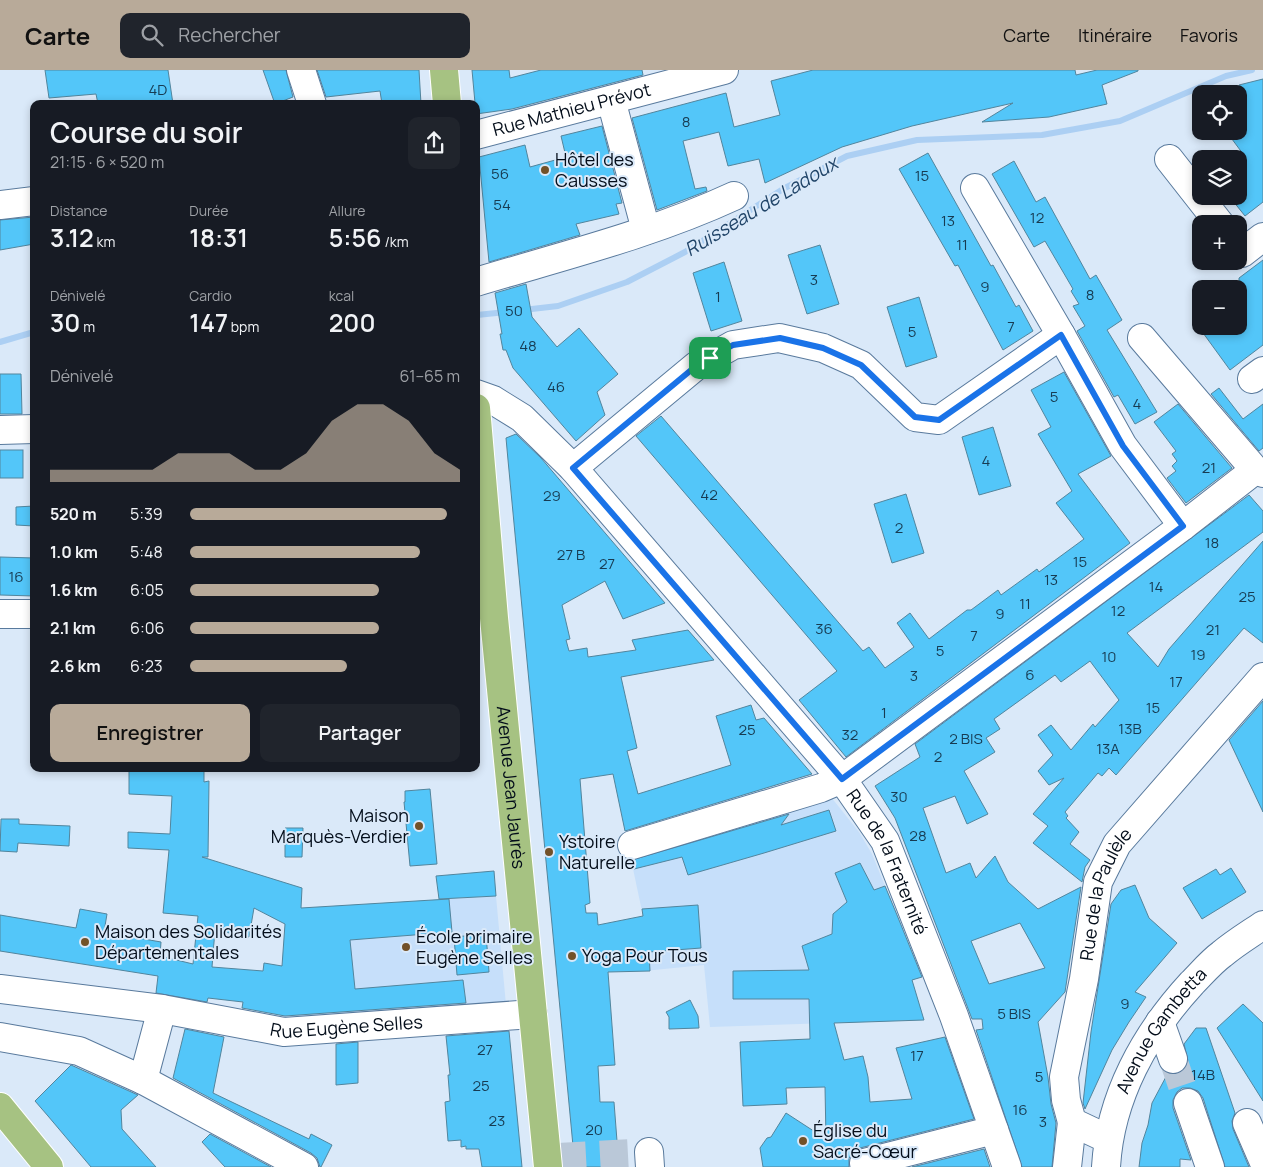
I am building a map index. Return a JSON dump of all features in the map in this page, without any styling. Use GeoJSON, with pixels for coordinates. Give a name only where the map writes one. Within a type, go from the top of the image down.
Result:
{"type":"FeatureCollection","features":[{"type":"Feature","properties":{"kind":"main road"},"geometry":{"type":"LineString","coordinates":[[444,70],[447,100]]}},
{"type":"Feature","properties":{"kind":"main road","name":"Avenue Jean Jaurès"},"geometry":{"type":"LineString","coordinates":[[480,492],[485,618],[551,1161]]}},
{"type":"Feature","properties":{"kind":"main road"},"geometry":{"type":"LineString","coordinates":[[0,1107],[49,1167]]}},
{"type":"Feature","properties":{"kind":"street"},"geometry":{"type":"LineString","coordinates":[[300,70],[311,100]]}},
{"type":"Feature","properties":{"kind":"street","name":"Rue Mathieu Prévot"},"geometry":{"type":"LineString","coordinates":[[480,134],[724,70]]}},
{"type":"Feature","properties":{"kind":"street"},"geometry":{"type":"LineString","coordinates":[[611,100],[646,230]]}},
{"type":"Feature","properties":{"kind":"street"},"geometry":{"type":"LineString","coordinates":[[1169,159],[1213,215]]}},
{"type":"Feature","properties":{"kind":"street"},"geometry":{"type":"LineString","coordinates":[[975,188],[1123,446],[1183,526]]}},
{"type":"Feature","properties":{"kind":"street"},"geometry":{"type":"LineString","coordinates":[[480,281],[646,230],[702,210],[734,196]]}},
{"type":"Feature","properties":{"kind":"street"},"geometry":{"type":"LineString","coordinates":[[0,205],[30,201]]}},
{"type":"Feature","properties":{"kind":"street"},"geometry":{"type":"LineString","coordinates":[[1247,249],[1263,237]]}},
{"type":"Feature","properties":{"kind":"street"},"geometry":{"type":"LineString","coordinates":[[573,468],[696,366],[733,345],[780,338],[823,348],[861,365],[915,417],[939,420],[1061,335]]}},
{"type":"Feature","properties":{"kind":"street"},"geometry":{"type":"LineString","coordinates":[[632,845],[821,788],[842,779],[1183,526],[1259,472],[1142,338]]}},
{"type":"Feature","properties":{"kind":"street","name":"Rue de la Fraternité"},"geometry":{"type":"LineString","coordinates":[[480,395],[493,400],[522,418],[573,468],[842,779],[885,841],[954,1016],[1007,1167]]}},
{"type":"Feature","properties":{"kind":"street"},"geometry":{"type":"LineString","coordinates":[[0,430],[30,429]]}},
{"type":"Feature","properties":{"kind":"street"},"geometry":{"type":"LineString","coordinates":[[0,614],[30,614]]}},
{"type":"Feature","properties":{"kind":"street","name":"Rue de la Paulèle"},"geometry":{"type":"LineString","coordinates":[[1072,1122],[1066,1100],[1064,1077],[1084,980],[1098,882],[1117,844],[1263,677]]}},
{"type":"Feature","properties":{"kind":"street","name":"Avenue Gambetta"},"geometry":{"type":"LineString","coordinates":[[1106,1167],[1108,1139],[1122,1093],[1146,1042],[1186,990],[1222,954],[1263,925]]}},
{"type":"Feature","properties":{"kind":"street","name":"Rue Eugène Selles"},"geometry":{"type":"LineString","coordinates":[[0,989],[162,1009],[284,1032],[533,1014]]}},
{"type":"Feature","properties":{"kind":"street"},"geometry":{"type":"LineString","coordinates":[[143,1080],[162,1009]]}},
{"type":"Feature","properties":{"kind":"street"},"geometry":{"type":"LineString","coordinates":[[1160,1022],[1173,1059]]}},
{"type":"Feature","properties":{"kind":"street"},"geometry":{"type":"LineString","coordinates":[[0,1037],[79,1051],[143,1080],[304,1167]]}},
{"type":"Feature","properties":{"kind":"street"},"geometry":{"type":"LineString","coordinates":[[1188,1103],[1210,1167]]}},
{"type":"Feature","properties":{"kind":"street"},"geometry":{"type":"LineString","coordinates":[[1067,1167],[1072,1122],[1108,1139]]}},
{"type":"Feature","properties":{"kind":"street"},"geometry":{"type":"LineString","coordinates":[[1248,1124],[1263,1160]]}},
{"type":"Feature","properties":{"kind":"street"},"geometry":{"type":"LineString","coordinates":[[865,1167],[864,1163],[994,1130]]}},
{"type":"Feature","properties":{"kind":"shaded area"},"geometry":{"type":"Polygon","coordinates":[[[827,792],[859,832],[872,854],[903,930],[840,941],[830,1023],[710,1027],[704,965],[644,971],[643,916],[629,850],[827,792]]]}},
{"type":"Feature","properties":{"kind":"shaded area","name":"École primaire Eugène Selles"},"geometry":{"type":"Polygon","coordinates":[[[496,896],[506,1005],[297,1024],[307,908],[496,896]]]}},
{"type":"Feature","properties":{"kind":"building"},"geometry":{"type":"Polygon","coordinates":[[[45,70],[168,70],[172,100],[97,100],[96,94],[49,98],[45,70]]]}},
{"type":"Feature","properties":{"kind":"building"},"geometry":{"type":"Polygon","coordinates":[[[263,70],[286,70],[293,97],[285,100],[274,100],[263,70]]]}},
{"type":"Feature","properties":{"kind":"building"},"geometry":{"type":"Polygon","coordinates":[[[317,70],[419,70],[421,100],[381,100],[380,91],[326,97],[317,70]]]}},
{"type":"Feature","properties":{"kind":"building"},"geometry":{"type":"Polygon","coordinates":[[[472,70],[509,70],[510,78],[541,70],[642,70],[643,75],[512,109],[480,113],[480,100],[475,100],[472,70]]]}},
{"type":"Feature","properties":{"kind":"building"},"geometry":{"type":"Polygon","coordinates":[[[813,70],[1075,70],[1076,75],[1097,70],[1138,71],[1102,85],[1107,104],[1049,117],[982,122],[1013,103],[912,126],[842,147],[765,183],[759,159],[728,166],[719,132],[683,141],[695,189],[706,187],[707,191],[657,210],[632,118],[726,93],[734,127],[780,115],[771,81],[813,70]]]}},
{"type":"Feature","properties":{"kind":"building"},"geometry":{"type":"Polygon","coordinates":[[[1263,79],[1263,202],[1246,215],[1236,205],[1247,205],[1247,150],[1240,150],[1233,140],[1247,140],[1247,85],[1239,85],[1263,79]]]}},
{"type":"Feature","properties":{"kind":"building"},"geometry":{"type":"Polygon","coordinates":[[[602,126],[622,203],[616,204],[619,214],[576,224],[580,235],[489,262],[480,157],[525,145],[530,167],[566,157],[561,136],[602,126]]]}},
{"type":"Feature","properties":{"kind":"building"},"geometry":{"type":"Polygon","coordinates":[[[928,153],[991,266],[993,265],[1016,307],[1019,305],[1033,331],[1003,350],[958,265],[955,266],[899,169],[928,153]]]}},
{"type":"Feature","properties":{"kind":"building"},"geometry":{"type":"Polygon","coordinates":[[[1014,161],[1036,202],[1045,197],[1090,279],[1096,275],[1122,320],[1107,330],[1157,412],[1135,424],[1118,395],[1114,397],[1077,331],[1085,326],[1073,306],[1079,304],[1071,291],[1073,289],[1045,241],[1034,247],[992,174],[1014,161]]]}},
{"type":"Feature","properties":{"kind":"building"},"geometry":{"type":"Polygon","coordinates":[[[30,217],[30,245],[0,250],[0,220],[30,217]]]}},
{"type":"Feature","properties":{"kind":"building"},"geometry":{"type":"Polygon","coordinates":[[[820,245],[839,304],[807,314],[788,255],[820,245]]]}},
{"type":"Feature","properties":{"kind":"building"},"geometry":{"type":"Polygon","coordinates":[[[1263,260],[1263,345],[1230,370],[1205,335],[1247,335],[1247,280],[1239,280],[1239,278],[1263,260]]]}},
{"type":"Feature","properties":{"kind":"building"},"geometry":{"type":"Polygon","coordinates":[[[724,262],[742,321],[711,331],[693,273],[724,262]]]}},
{"type":"Feature","properties":{"kind":"building"},"geometry":{"type":"Polygon","coordinates":[[[526,284],[532,317],[557,347],[579,328],[618,374],[597,392],[605,415],[576,441],[513,368],[506,350],[503,350],[495,293],[526,284]]]}},
{"type":"Feature","properties":{"kind":"building"},"geometry":{"type":"Polygon","coordinates":[[[919,297],[937,357],[906,367],[887,307],[919,297]]]}},
{"type":"Feature","properties":{"kind":"building"},"geometry":{"type":"Polygon","coordinates":[[[1064,372],[1111,456],[1078,474],[1130,543],[846,757],[799,700],[837,671],[636,436],[661,416],[863,651],[869,647],[885,668],[914,647],[897,623],[910,613],[929,639],[967,610],[971,610],[998,590],[1001,595],[1037,569],[1039,572],[1084,539],[1056,503],[1072,491],[1038,434],[1051,427],[1031,390],[1064,372]]]}},
{"type":"Feature","properties":{"kind":"building"},"geometry":{"type":"Polygon","coordinates":[[[0,374],[21,374],[22,414],[0,414],[0,374]]]}},
{"type":"Feature","properties":{"kind":"building"},"geometry":{"type":"Polygon","coordinates":[[[1219,388],[1243,419],[1263,404],[1263,448],[1259,451],[1211,394],[1219,388]]]}},
{"type":"Feature","properties":{"kind":"building"},"geometry":{"type":"Polygon","coordinates":[[[1178,404],[1232,468],[1186,503],[1167,478],[1176,471],[1172,466],[1177,461],[1172,454],[1176,451],[1154,422],[1178,404]]]}},
{"type":"Feature","properties":{"kind":"building"},"geometry":{"type":"Polygon","coordinates":[[[993,427],[1011,486],[979,495],[962,437],[993,427]]]}},
{"type":"Feature","properties":{"kind":"building"},"geometry":{"type":"Polygon","coordinates":[[[516,434],[541,458],[665,603],[623,619],[605,581],[562,605],[570,639],[566,640],[569,651],[587,648],[588,657],[636,650],[632,640],[688,630],[714,660],[621,677],[637,748],[627,751],[638,794],[731,765],[716,716],[751,705],[756,720],[764,718],[812,774],[625,831],[613,774],[580,779],[590,903],[585,905],[586,913],[597,913],[598,925],[643,916],[642,909],[698,905],[701,948],[649,952],[650,971],[608,972],[615,1065],[598,1066],[600,1102],[614,1102],[619,1167],[575,1167],[506,438],[516,434]]]}},
{"type":"Feature","properties":{"kind":"building"},"geometry":{"type":"Polygon","coordinates":[[[0,450],[23,450],[23,478],[0,478],[0,450]]]}},
{"type":"Feature","properties":{"kind":"building"},"geometry":{"type":"Polygon","coordinates":[[[906,494],[924,553],[892,563],[874,504],[906,494]]]}},
{"type":"Feature","properties":{"kind":"building"},"geometry":{"type":"Polygon","coordinates":[[[1249,495],[1263,511],[1263,532],[1127,633],[1158,667],[1169,649],[1263,541],[1263,643],[1244,628],[1116,775],[1109,768],[1102,776],[1098,773],[1065,812],[1068,816],[1066,818],[1079,832],[1070,844],[1090,860],[1085,867],[1082,882],[1033,843],[1048,826],[1033,814],[1064,778],[1049,785],[1038,771],[1053,755],[1038,735],[1051,725],[1071,750],[1093,724],[1095,727],[1119,700],[1090,661],[1061,682],[1055,675],[994,719],[1000,729],[986,738],[995,752],[964,771],[988,814],[967,824],[955,796],[923,808],[946,873],[970,863],[976,878],[995,856],[1008,882],[1038,909],[1081,887],[1065,992],[1038,1022],[1051,1104],[1056,1123],[1052,1167],[1022,1167],[976,1030],[983,1029],[982,1019],[972,1019],[895,818],[875,786],[920,757],[915,744],[1249,495]],[[1020,923],[971,941],[989,984],[1045,968],[1020,923]]]}},
{"type":"Feature","properties":{"kind":"building"},"geometry":{"type":"Polygon","coordinates":[[[30,506],[30,526],[16,525],[16,507],[30,506]]]}},
{"type":"Feature","properties":{"kind":"building"},"geometry":{"type":"Polygon","coordinates":[[[0,557],[30,558],[30,596],[0,595],[0,557]]]}},
{"type":"Feature","properties":{"kind":"building"},"geometry":{"type":"Polygon","coordinates":[[[1263,701],[1263,812],[1229,740],[1263,701]]]}},
{"type":"Feature","properties":{"kind":"building"},"geometry":{"type":"Polygon","coordinates":[[[129,772],[204,772],[204,782],[209,781],[208,857],[202,857],[302,888],[301,908],[449,899],[452,932],[350,940],[355,989],[463,980],[466,1003],[285,1016],[242,1008],[243,1002],[208,998],[207,1002],[156,993],[158,976],[0,951],[0,915],[76,928],[80,909],[107,914],[104,932],[161,942],[160,956],[193,964],[198,916],[163,913],[169,850],[128,848],[128,832],[170,834],[172,796],[129,794],[129,772]],[[254,908],[249,937],[215,930],[212,967],[263,971],[264,963],[282,966],[285,924],[254,908]]]}},
{"type":"Feature","properties":{"kind":"building","name":"Maison Marquès-Verdier"},"geometry":{"type":"Polygon","coordinates":[[[430,789],[437,864],[410,866],[404,802],[405,791],[430,789]]]}},
{"type":"Feature","properties":{"kind":"building"},"geometry":{"type":"Polygon","coordinates":[[[829,810],[836,831],[764,853],[688,875],[682,857],[634,869],[632,860],[789,814],[781,825],[829,810]]]}},
{"type":"Feature","properties":{"kind":"building"},"geometry":{"type":"Polygon","coordinates":[[[1,819],[19,819],[19,824],[70,826],[69,846],[18,843],[17,852],[0,851],[1,819]]]}},
{"type":"Feature","properties":{"kind":"building"},"geometry":{"type":"Polygon","coordinates":[[[285,828],[303,828],[302,857],[285,857],[285,828]]]}},
{"type":"Feature","properties":{"kind":"building"},"geometry":{"type":"Polygon","coordinates":[[[860,863],[874,890],[885,886],[897,915],[922,977],[912,980],[924,1020],[834,1023],[844,1060],[863,1056],[868,1077],[870,1102],[912,1099],[896,1048],[945,1037],[974,1119],[860,1148],[849,1158],[849,1167],[763,1167],[760,1148],[767,1138],[771,1137],[786,1113],[826,1139],[825,1087],[786,1088],[787,1104],[743,1106],[740,1042],[810,1039],[809,999],[733,999],[733,971],[809,970],[802,946],[832,934],[833,914],[847,902],[835,873],[860,863]]]}},
{"type":"Feature","properties":{"kind":"building"},"geometry":{"type":"Polygon","coordinates":[[[1231,868],[1246,892],[1202,919],[1183,888],[1216,869],[1220,875],[1231,868]]]}},
{"type":"Feature","properties":{"kind":"building"},"geometry":{"type":"Polygon","coordinates":[[[494,871],[496,896],[439,899],[436,876],[494,871]]]}},
{"type":"Feature","properties":{"kind":"building"},"geometry":{"type":"Polygon","coordinates":[[[1135,885],[1149,918],[1177,943],[1135,992],[1146,997],[1112,1050],[1085,1109],[1083,1103],[1091,1032],[1111,904],[1121,890],[1135,885]]]}},
{"type":"Feature","properties":{"kind":"building"},"geometry":{"type":"Polygon","coordinates":[[[486,934],[489,972],[457,975],[454,937],[486,934]]]}},
{"type":"Feature","properties":{"kind":"building"},"geometry":{"type":"Polygon","coordinates":[[[690,1000],[698,1016],[699,1028],[669,1029],[669,1017],[666,1012],[690,1000]]]}},
{"type":"Feature","properties":{"kind":"building"},"geometry":{"type":"Polygon","coordinates":[[[1243,1004],[1263,1023],[1263,1101],[1217,1028],[1243,1004]]]}},
{"type":"Feature","properties":{"kind":"building"},"geometry":{"type":"Polygon","coordinates":[[[1196,1028],[1206,1028],[1235,1113],[1232,1121],[1233,1129],[1249,1167],[1225,1167],[1203,1098],[1198,1091],[1182,1088],[1177,1092],[1173,1100],[1173,1108],[1191,1160],[1180,1159],[1180,1167],[1139,1167],[1142,1143],[1152,1103],[1168,1073],[1178,1074],[1185,1069],[1188,1061],[1184,1044],[1196,1028]]]}},
{"type":"Feature","properties":{"kind":"building"},"geometry":{"type":"Polygon","coordinates":[[[185,1029],[224,1037],[213,1093],[309,1139],[311,1134],[332,1145],[321,1167],[317,1158],[311,1153],[173,1078],[185,1029]]]}},
{"type":"Feature","properties":{"kind":"building"},"geometry":{"type":"Polygon","coordinates":[[[509,1031],[522,1167],[482,1167],[479,1149],[466,1149],[466,1146],[461,1147],[461,1140],[448,1141],[445,1102],[450,1101],[448,1075],[450,1075],[446,1036],[509,1031]]]}},
{"type":"Feature","properties":{"kind":"building"},"geometry":{"type":"Polygon","coordinates":[[[358,1042],[358,1083],[336,1085],[336,1044],[358,1042]]]}},
{"type":"Feature","properties":{"kind":"building"},"geometry":{"type":"Polygon","coordinates":[[[71,1065],[138,1095],[121,1110],[122,1129],[156,1167],[91,1167],[35,1101],[71,1065]]]}},
{"type":"Feature","properties":{"kind":"building"},"geometry":{"type":"Polygon","coordinates":[[[210,1134],[271,1167],[225,1167],[202,1142],[210,1134]]]}},
{"type":"Feature","properties":{"kind":"building"},"geometry":{"type":"Polygon","coordinates":[[[984,1149],[990,1167],[912,1167],[984,1149]]]}},
{"type":"Feature","properties":{"kind":"waterway","name":"Ruisseau de Ladoux"},"geometry":{"type":"LineString","coordinates":[[523,310],[558,306],[627,282],[685,252],[783,189],[847,156],[917,140],[1042,135],[1120,121],[1226,76],[1252,70]]}},
{"type":"Feature","properties":{"kind":"waterway","name":"Ruisseau de Ladoux"},"geometry":{"type":"LineString","coordinates":[[480,315],[506,312]]}},
{"type":"Feature","properties":{"kind":"waterway"},"geometry":{"type":"LineString","coordinates":[[0,342],[30,333]]}},
{"type":"Feature","properties":{"kind":"tunnel"},"geometry":{"type":"LineString","coordinates":[[1173,1059],[1188,1103]]}},
{"type":"Feature","properties":{"kind":"tunnel"},"geometry":{"type":"LineString","coordinates":[[558,1157],[649,1152]]}},
{"type":"Feature","properties":{"kind":"place","name":"Hôtel des Causses"},"geometry":{"type":"Point","coordinates":[545,170]}},
{"type":"Feature","properties":{"kind":"place","name":"Maison Marquès-Verdier"},"geometry":{"type":"Point","coordinates":[419,826]}},
{"type":"Feature","properties":{"kind":"place","name":"Ystoire Naturelle"},"geometry":{"type":"Point","coordinates":[549,852]}},
{"type":"Feature","properties":{"kind":"place","name":"Maison des Solidarités Départementales"},"geometry":{"type":"Point","coordinates":[85,942]}},
{"type":"Feature","properties":{"kind":"place","name":"École primaire Eugène Selles"},"geometry":{"type":"Point","coordinates":[406,947]}},
{"type":"Feature","properties":{"kind":"place","name":"Yoga Pour Tous"},"geometry":{"type":"Point","coordinates":[572,956]}},
{"type":"Feature","properties":{"kind":"place","name":"Église du Sacré-Cœur"},"geometry":{"type":"Point","coordinates":[803,1141]}},
{"type":"Feature","properties":{"kind":"route"},"geometry":{"type":"LineString","coordinates":[[1061,335],[1123,446],[1183,526],[842,779],[573,468],[696,366],[710,358],[733,345],[780,338],[823,348],[861,365],[915,417],[939,420],[1061,335]]}}]}
